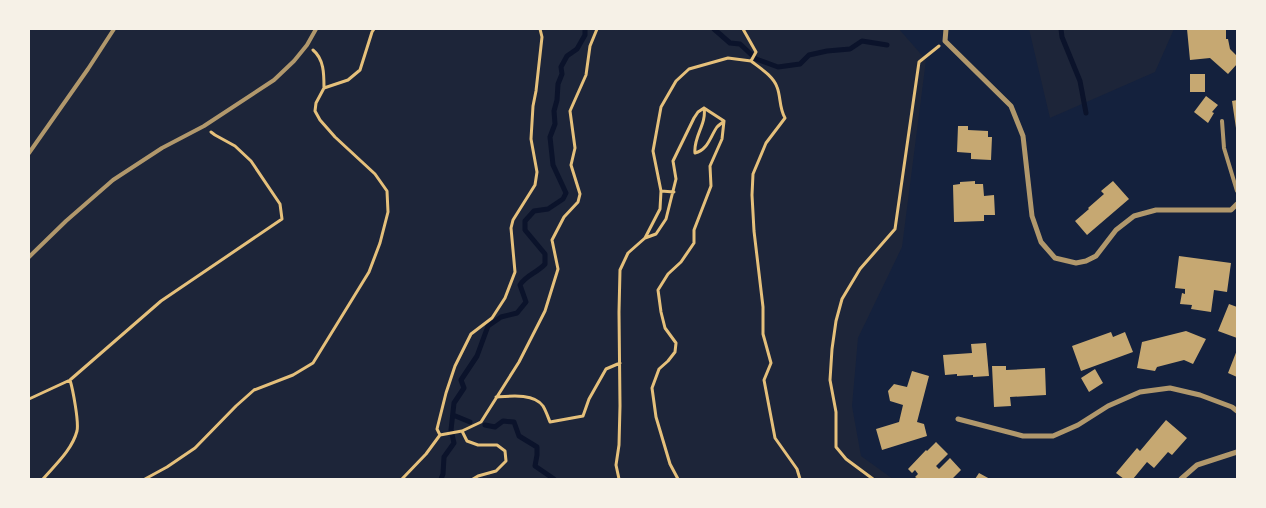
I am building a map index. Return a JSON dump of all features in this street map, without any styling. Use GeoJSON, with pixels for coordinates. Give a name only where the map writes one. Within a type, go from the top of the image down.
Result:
{"type":"FeatureCollection","features":[{"type":"Feature","properties":{"kind":"street"},"geometry":{"type":"LineString","coordinates":[[946,29],[945,41],[1011,106],[1023,136],[1032,216],[1041,242],[1055,258],[1076,264],[1096,256],[1116,230],[1134,216],[1156,210],[1230,210],[1237,204]]}},
{"type":"Feature","properties":{"kind":"street"},"geometry":{"type":"LineString","coordinates":[[958,419],[1023,436],[1053,436],[1078,425],[1108,406],[1140,392],[1170,388],[1200,395],[1232,407],[1237,412]]}},
{"type":"Feature","properties":{"kind":"street"},"geometry":{"type":"LineString","coordinates":[[1181,479],[1197,465],[1237,452]]}},
{"type":"Feature","properties":{"kind":"lane"},"geometry":{"type":"LineString","coordinates":[[29,153],[114,29]]}},
{"type":"Feature","properties":{"kind":"lane"},"geometry":{"type":"LineString","coordinates":[[29,257],[66,220],[113,180],[162,148],[204,126],[274,80],[294,61],[307,45],[316,29]]}},
{"type":"Feature","properties":{"kind":"lane"},"geometry":{"type":"LineString","coordinates":[[1222,121],[1224,148],[1237,191]]}},
{"type":"Feature","properties":{"kind":"path"},"geometry":{"type":"LineString","coordinates":[[324,88],[348,80],[360,70],[374,29]]}},
{"type":"Feature","properties":{"kind":"path"},"geometry":{"type":"LineString","coordinates":[[440,435],[437,429],[455,366],[471,334],[492,318],[506,298],[514,272],[511,228],[513,220],[535,185],[537,172],[531,139],[533,106],[542,37],[540,29]]}},
{"type":"Feature","properties":{"kind":"path"},"geometry":{"type":"LineString","coordinates":[[402,479],[426,454],[440,435],[462,431],[481,422],[519,362],[545,311],[558,270],[552,240],[564,217],[578,202],[580,194],[571,165],[575,148],[570,111],[586,75],[590,46],[597,29]]}},
{"type":"Feature","properties":{"kind":"path"},"geometry":{"type":"LineString","coordinates":[[744,29],[756,52],[751,60]]}},
{"type":"Feature","properties":{"kind":"path"},"geometry":{"type":"LineString","coordinates":[[873,479],[846,460],[836,447],[836,412],[830,380],[836,321],[842,299],[860,269],[895,229],[919,62],[945,41]]}},
{"type":"Feature","properties":{"kind":"path"},"geometry":{"type":"LineString","coordinates":[[145,479],[195,448],[254,390],[293,375],[314,364],[369,272],[380,243],[388,212],[388,191],[375,174],[335,137],[320,120],[315,111],[316,103],[324,88],[324,70],[318,54],[307,45]]}},
{"type":"Feature","properties":{"kind":"path"},"geometry":{"type":"LineString","coordinates":[[619,479],[616,464],[619,445],[620,270],[628,253],[645,238],[660,209],[661,191],[653,151],[661,107],[676,81],[688,69],[728,58],[751,60],[768,74],[777,86],[782,113],[785,118],[766,143],[753,174],[752,195],[754,231],[763,307],[763,334],[771,363],[764,380],[775,438],[797,469],[800,479]]}},
{"type":"Feature","properties":{"kind":"path"},"geometry":{"type":"LineString","coordinates":[[645,238],[656,234],[666,219],[676,180],[673,161],[694,118],[704,108]]}},
{"type":"Feature","properties":{"kind":"path"},"geometry":{"type":"LineString","coordinates":[[704,108],[704,119],[696,142],[696,153],[701,152],[706,147],[717,127],[724,121]]}},
{"type":"Feature","properties":{"kind":"path"},"geometry":{"type":"LineString","coordinates":[[704,108],[724,121]]}},
{"type":"Feature","properties":{"kind":"path"},"geometry":{"type":"LineString","coordinates":[[678,479],[670,464],[656,417],[652,388],[659,369],[675,352],[676,343],[665,328],[658,290],[668,274],[681,262],[694,243],[694,230],[711,186],[710,166],[722,139],[724,121]]}},
{"type":"Feature","properties":{"kind":"path"},"geometry":{"type":"LineString","coordinates":[[29,399],[70,380],[161,300],[282,219],[280,204],[251,161],[235,146],[215,135],[204,126]]}},
{"type":"Feature","properties":{"kind":"path"},"geometry":{"type":"LineString","coordinates":[[661,191],[674,192]]}},
{"type":"Feature","properties":{"kind":"path"},"geometry":{"type":"LineString","coordinates":[[496,397],[518,395],[538,401],[544,407],[550,422],[583,416],[589,399],[606,369],[620,363]]}},
{"type":"Feature","properties":{"kind":"path"},"geometry":{"type":"LineString","coordinates":[[43,479],[67,453],[77,430],[74,392],[70,380]]}},
{"type":"Feature","properties":{"kind":"path"},"geometry":{"type":"LineString","coordinates":[[462,431],[467,441],[478,445],[498,445],[505,451],[506,461],[496,471],[473,479]]}},
{"type":"Feature","properties":{"kind":"shaded area"},"geometry":{"type":"Polygon","coordinates":[[[29,29],[899,29],[926,60],[902,247],[858,338],[852,406],[861,456],[893,479],[29,479],[29,29]]]}},
{"type":"Feature","properties":{"kind":"shaded area"},"geometry":{"type":"Polygon","coordinates":[[[1029,29],[1174,29],[1155,72],[1050,118],[1029,29]]]}},
{"type":"Feature","properties":{"kind":"building"},"geometry":{"type":"Polygon","coordinates":[[[1187,29],[1226,29],[1226,39],[1228,39],[1230,49],[1237,56],[1237,64],[1228,74],[1210,58],[1190,60],[1187,29]]]}},
{"type":"Feature","properties":{"kind":"building"},"geometry":{"type":"Polygon","coordinates":[[[1190,74],[1205,74],[1205,92],[1190,92],[1190,74]]]}},
{"type":"Feature","properties":{"kind":"building"},"geometry":{"type":"Polygon","coordinates":[[[1206,96],[1218,105],[1212,112],[1214,113],[1208,123],[1194,112],[1206,96]]]}},
{"type":"Feature","properties":{"kind":"building"},"geometry":{"type":"Polygon","coordinates":[[[1237,100],[1237,128],[1236,128],[1232,101],[1237,100]]]}},
{"type":"Feature","properties":{"kind":"building"},"geometry":{"type":"Polygon","coordinates":[[[958,126],[968,126],[968,130],[988,131],[988,137],[992,137],[991,160],[971,159],[971,153],[957,152],[958,126]]]}},
{"type":"Feature","properties":{"kind":"building"},"geometry":{"type":"Polygon","coordinates":[[[975,181],[975,184],[983,184],[984,196],[994,195],[995,215],[984,215],[984,221],[954,222],[953,185],[960,184],[960,182],[975,181]]]}},
{"type":"Feature","properties":{"kind":"building"},"geometry":{"type":"Polygon","coordinates":[[[1113,181],[1129,199],[1087,235],[1075,221],[1104,194],[1101,191],[1113,181]]]}},
{"type":"Feature","properties":{"kind":"building"},"geometry":{"type":"Polygon","coordinates":[[[1179,256],[1231,263],[1227,292],[1214,290],[1211,312],[1191,309],[1192,305],[1180,304],[1182,293],[1185,294],[1185,289],[1175,288],[1179,256]]]}},
{"type":"Feature","properties":{"kind":"building"},"geometry":{"type":"Polygon","coordinates":[[[1229,304],[1237,307],[1237,338],[1218,331],[1229,304]]]}},
{"type":"Feature","properties":{"kind":"building"},"geometry":{"type":"Polygon","coordinates":[[[1186,331],[1206,339],[1193,364],[1184,360],[1157,367],[1155,371],[1137,368],[1142,342],[1186,331]]]}},
{"type":"Feature","properties":{"kind":"building"},"geometry":{"type":"Polygon","coordinates":[[[1111,332],[1113,337],[1125,332],[1133,352],[1081,371],[1072,346],[1111,332]]]}},
{"type":"Feature","properties":{"kind":"building"},"geometry":{"type":"Polygon","coordinates":[[[986,343],[989,376],[945,375],[943,355],[972,353],[971,344],[986,343]]]}},
{"type":"Feature","properties":{"kind":"building"},"geometry":{"type":"Polygon","coordinates":[[[1237,350],[1237,377],[1228,373],[1237,350]]]}},
{"type":"Feature","properties":{"kind":"building"},"geometry":{"type":"Polygon","coordinates":[[[992,366],[1006,366],[1006,370],[1045,368],[1046,395],[1010,397],[1011,406],[994,407],[992,366]]]}},
{"type":"Feature","properties":{"kind":"building"},"geometry":{"type":"Polygon","coordinates":[[[1095,369],[1103,383],[1089,392],[1081,378],[1095,369]]]}},
{"type":"Feature","properties":{"kind":"building"},"geometry":{"type":"Polygon","coordinates":[[[912,371],[929,376],[917,422],[924,424],[927,436],[882,450],[876,429],[899,422],[903,405],[890,401],[888,391],[894,384],[907,387],[912,371]]]}},
{"type":"Feature","properties":{"kind":"building"},"geometry":{"type":"Polygon","coordinates":[[[1166,420],[1187,438],[1172,455],[1168,452],[1154,468],[1147,462],[1133,479],[1124,479],[1116,473],[1137,448],[1140,451],[1166,420]]]}},
{"type":"Feature","properties":{"kind":"building"},"geometry":{"type":"Polygon","coordinates":[[[936,442],[948,454],[936,466],[939,469],[950,458],[961,470],[952,479],[918,479],[915,477],[918,474],[915,470],[912,473],[908,469],[936,442]]]}},
{"type":"Feature","properties":{"kind":"building"},"geometry":{"type":"Polygon","coordinates":[[[979,473],[990,479],[975,479],[979,473]]]}},
{"type":"Feature","properties":{"kind":"waterway"},"geometry":{"type":"LineString","coordinates":[[441,479],[444,457],[454,443],[451,430],[454,403],[464,388],[461,380],[477,356],[488,326],[501,317],[517,313],[526,302],[520,285],[545,264],[545,254],[525,230],[525,221],[534,211],[548,209],[563,199],[566,193],[553,165],[550,137],[555,124],[554,111],[558,84],[562,74],[561,67],[567,56],[577,49],[585,35],[585,29]]}},
{"type":"Feature","properties":{"kind":"waterway"},"geometry":{"type":"LineString","coordinates":[[714,29],[730,43],[740,44],[756,59],[778,67],[800,64],[809,55],[850,49],[862,41],[887,45]]}},
{"type":"Feature","properties":{"kind":"waterway"},"geometry":{"type":"LineString","coordinates":[[1061,29],[1062,37],[1080,81],[1086,113]]}},
{"type":"Feature","properties":{"kind":"waterway"},"geometry":{"type":"LineString","coordinates":[[453,415],[470,422]]}},
{"type":"Feature","properties":{"kind":"waterway"},"geometry":{"type":"LineString","coordinates":[[485,425],[495,427],[503,421],[514,422],[519,436],[537,447],[535,466],[554,479]]}}]}
